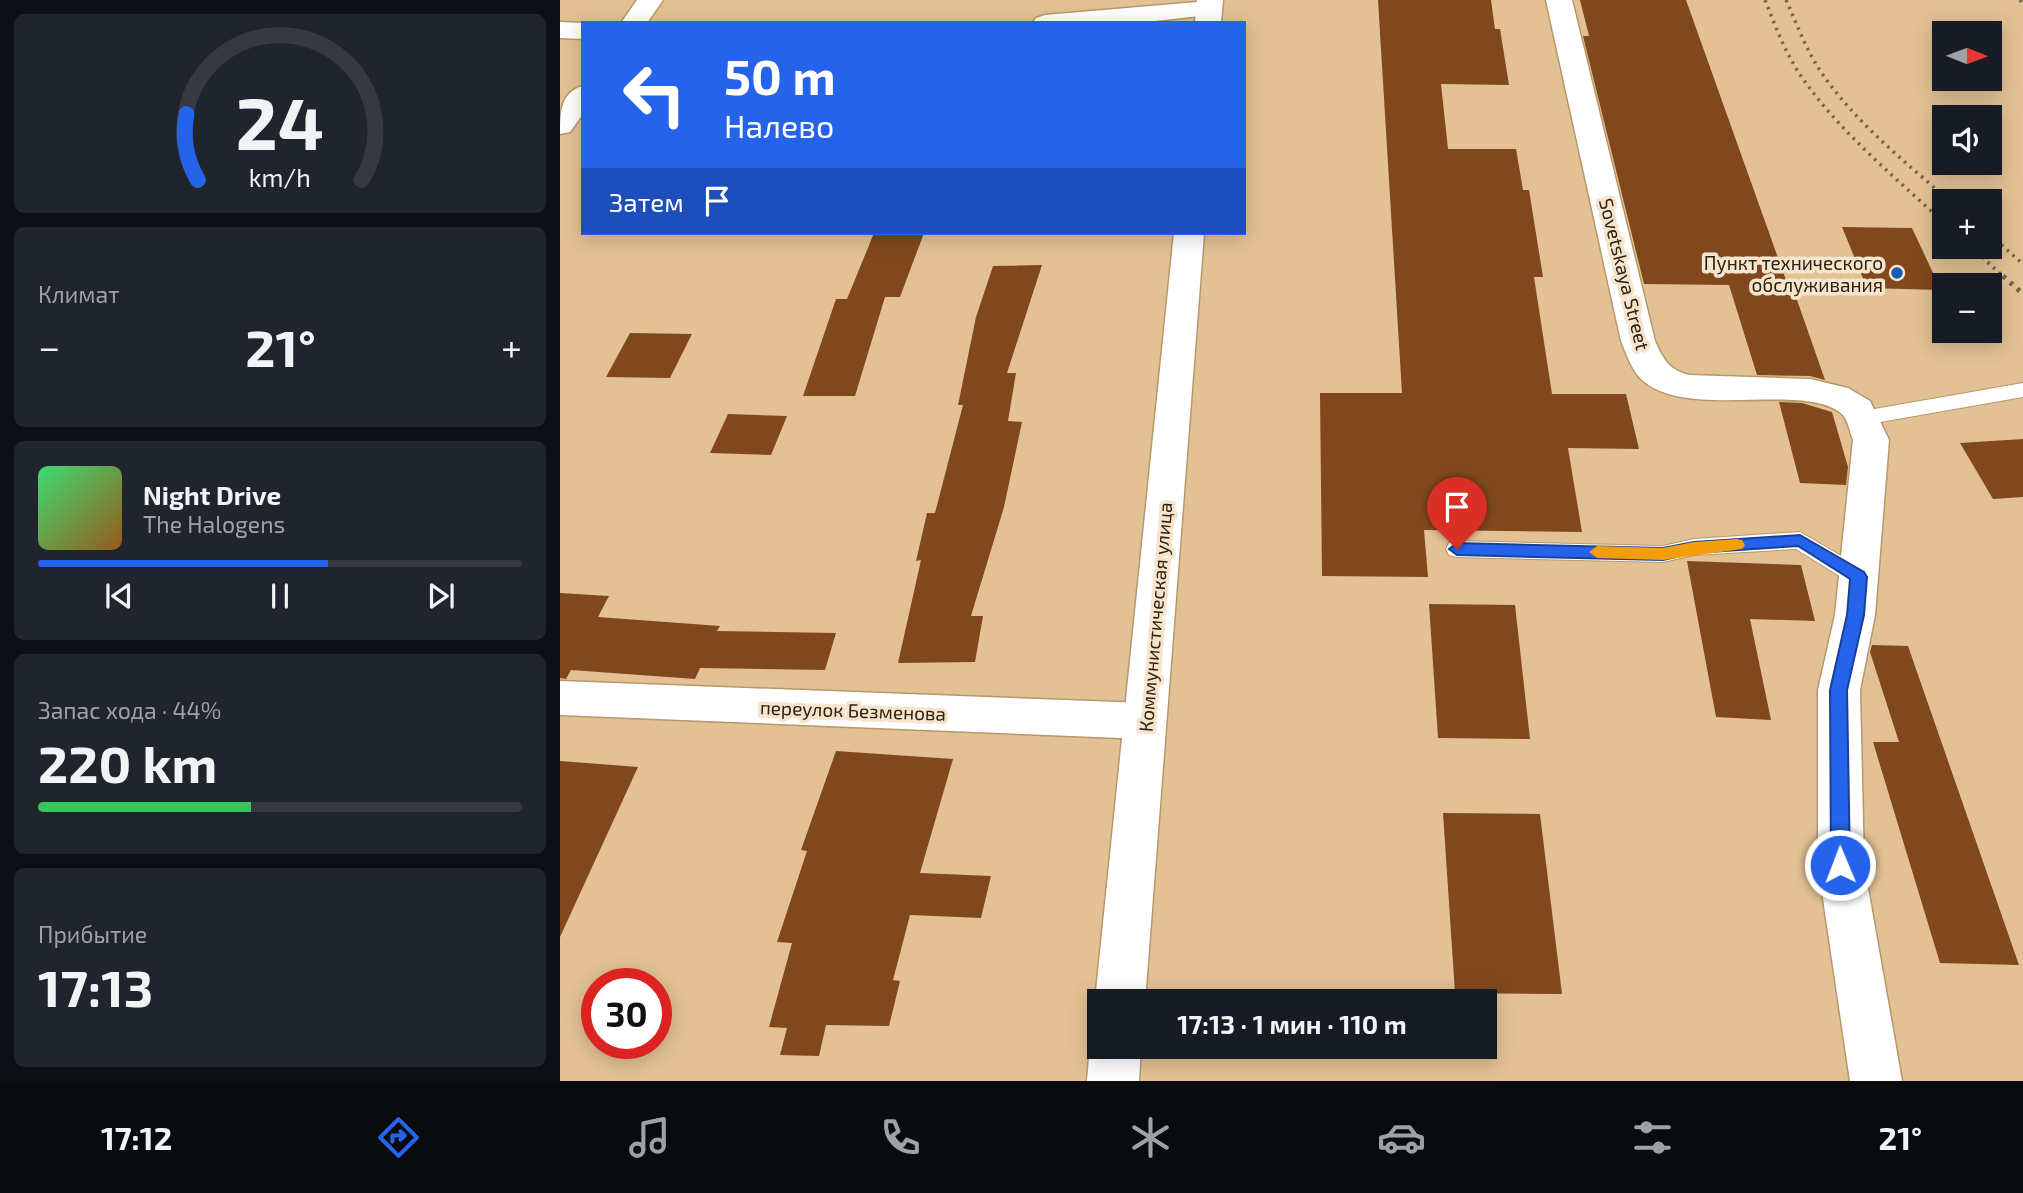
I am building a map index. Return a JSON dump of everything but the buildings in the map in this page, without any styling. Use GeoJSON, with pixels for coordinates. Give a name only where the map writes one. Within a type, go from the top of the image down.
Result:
{"type":"FeatureCollection","features":[{"type":"Feature","properties":{"kind":"street"},"geometry":{"type":"LineString","coordinates":[[635,21],[650,0]]}},
{"type":"Feature","properties":{"kind":"street","name":"Sovetskaya Street"},"geometry":{"type":"LineString","coordinates":[[1559,0],[1638,341],[1652,372],[1673,383],[1730,390],[1810,390],[1836,396],[1854,406],[1863,418]]}},
{"type":"Feature","properties":{"kind":"street"},"geometry":{"type":"LineString","coordinates":[[1070,21],[1209,10]]}},
{"type":"Feature","properties":{"kind":"street"},"geometry":{"type":"LineString","coordinates":[[560,30],[581,31]]}},
{"type":"Feature","properties":{"kind":"street"},"geometry":{"type":"LineString","coordinates":[[560,125],[581,97]]}},
{"type":"Feature","properties":{"kind":"street","name":"Коммунистическая улица"},"geometry":{"type":"LineString","coordinates":[[1121,989],[1189,235]]}},
{"type":"Feature","properties":{"kind":"street"},"geometry":{"type":"LineString","coordinates":[[1863,418],[1871,440],[1859,577],[1855,615],[1839,690],[1840,865],[1876,1081]]}},
{"type":"Feature","properties":{"kind":"street","name":"переулок Безменова"},"geometry":{"type":"LineString","coordinates":[[560,698],[1145,721]]}},
{"type":"Feature","properties":{"kind":"street"},"geometry":{"type":"LineString","coordinates":[[1113,1081],[1115,1059]]}},
{"type":"Feature","properties":{"kind":"lane"},"geometry":{"type":"LineString","coordinates":[[1863,418],[2023,390]]}},
{"type":"Feature","properties":{"kind":"lane"},"geometry":{"type":"LineString","coordinates":[[1457,549],[1663,554],[1694,547],[1800,540],[1859,577]]}},
{"type":"Feature","properties":{"kind":"railway"},"geometry":{"type":"LineString","coordinates":[[1765,0],[1789,55],[1814,94],[1867,152],[1932,212]]}},
{"type":"Feature","properties":{"kind":"railway"},"geometry":{"type":"LineString","coordinates":[[1786,0],[1811,55],[1834,90],[1881,141],[1936,189]]}},
{"type":"Feature","properties":{"kind":"railway"},"geometry":{"type":"LineString","coordinates":[[2020,0],[2023,4]]}},
{"type":"Feature","properties":{"kind":"railway"},"geometry":{"type":"LineString","coordinates":[[2002,246],[2023,264]]}},
{"type":"Feature","properties":{"kind":"railway"},"geometry":{"type":"LineString","coordinates":[[1984,259],[2005,278]]}},
{"type":"Feature","properties":{"kind":"railway"},"geometry":{"type":"LineString","coordinates":[[2003,276],[2023,294]]}},
{"type":"Feature","properties":{"kind":"slow traffic"},"geometry":{"type":"LineString","coordinates":[[1597,552],[1663,554],[1694,547],[1737,545]]}},
{"type":"Feature","properties":{"kind":"place","name":"Пункт технического обслуживания"},"geometry":{"type":"Point","coordinates":[1897,273]}},
{"type":"Feature","properties":{"kind":"route"},"geometry":{"type":"LineString","coordinates":[[1457,549],[1663,554],[1694,547],[1800,540],[1859,577],[1855,615],[1839,690],[1840,865]]}}]}
